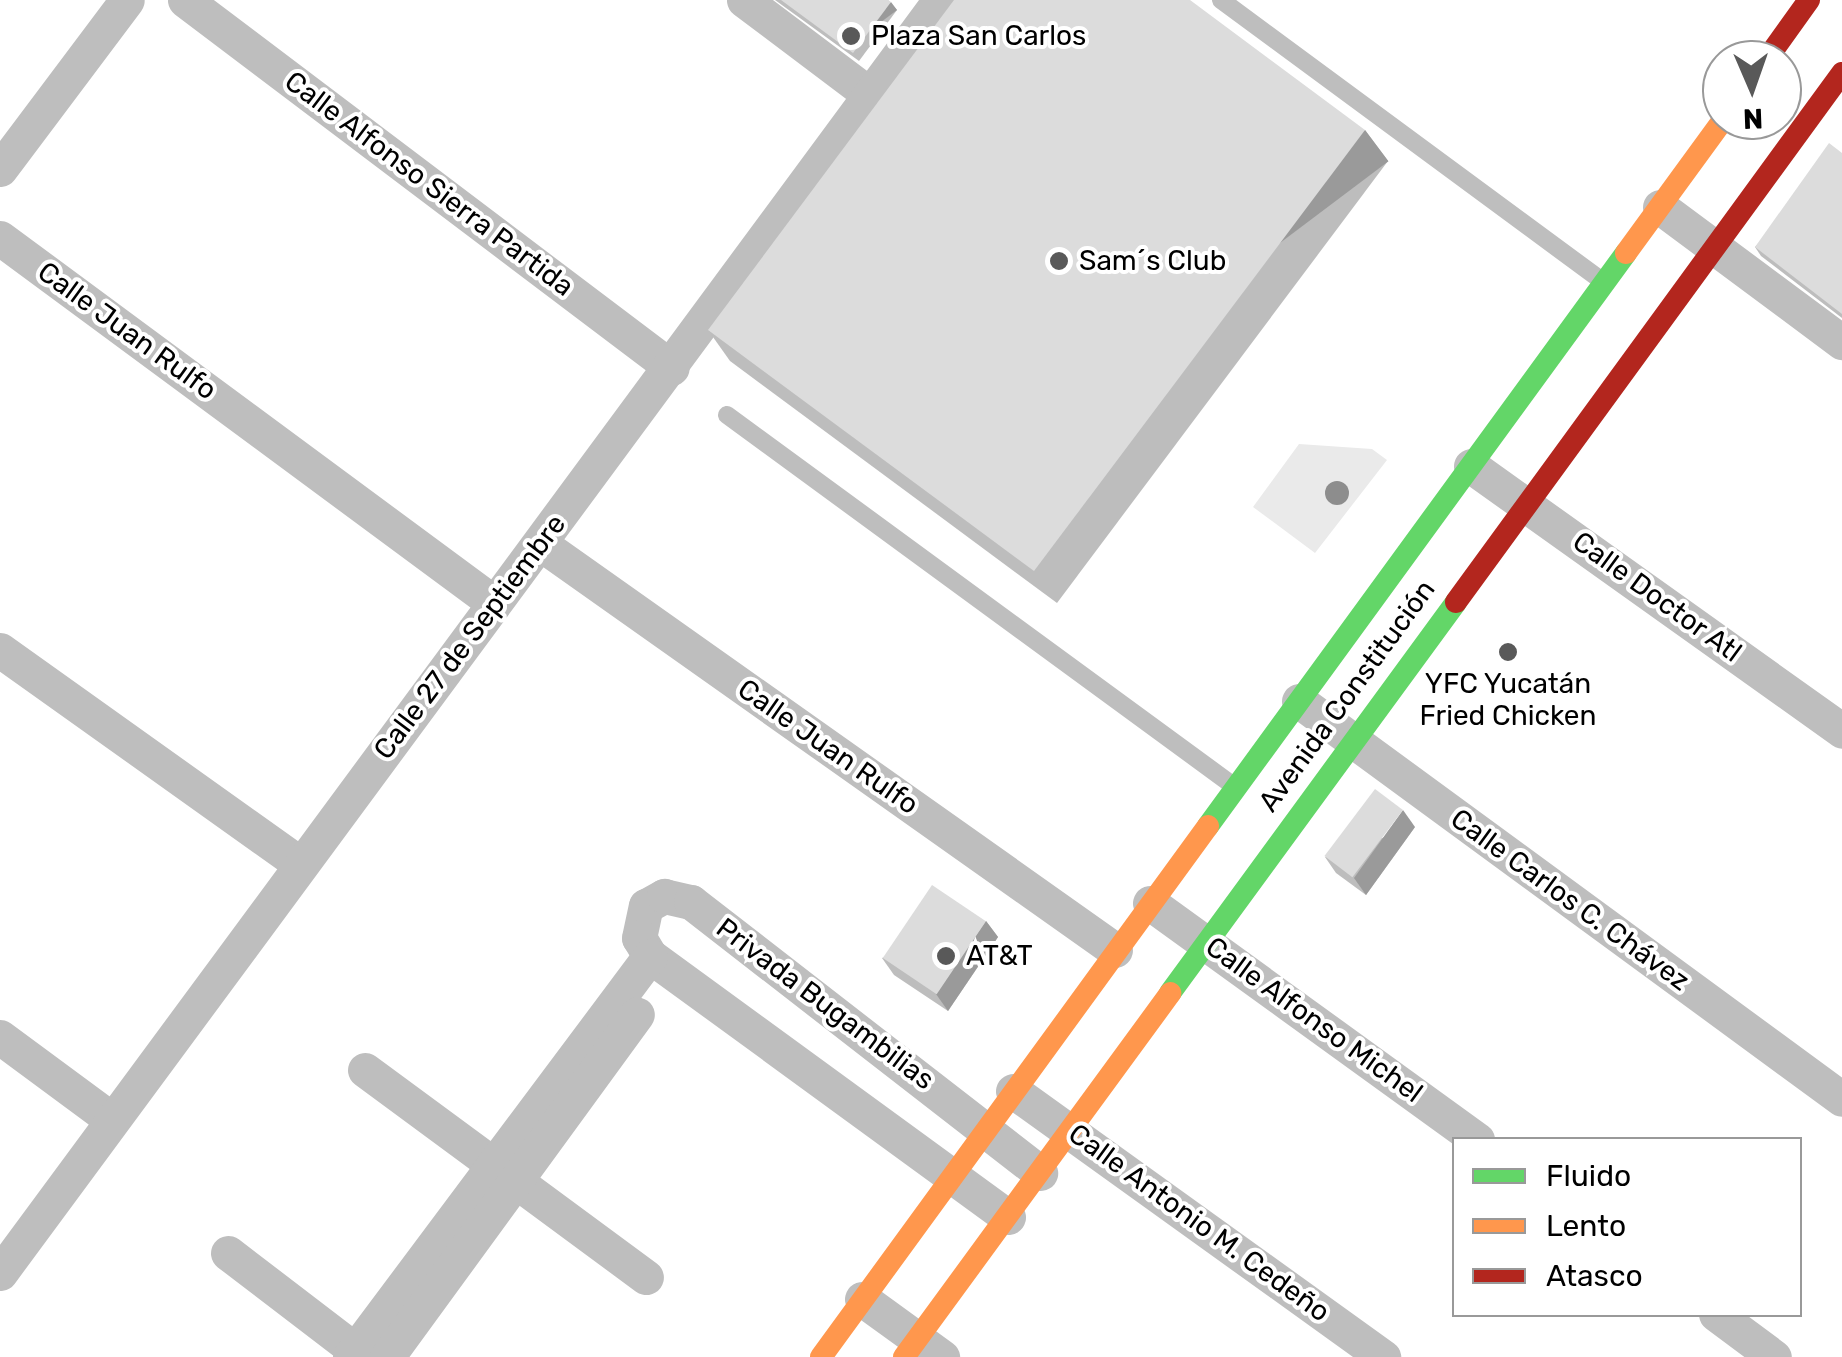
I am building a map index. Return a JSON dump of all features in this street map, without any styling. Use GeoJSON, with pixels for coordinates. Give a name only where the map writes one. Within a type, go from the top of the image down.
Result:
{"type":"FeatureCollection","features":[{"type":"Feature","properties":{"kind":"street"},"geometry":{"type":"LineString","coordinates":[[0,169],[126,0]]}},
{"type":"Feature","properties":{"kind":"street","name":"Calle Alfonso Sierra Partida"},"geometry":{"type":"LineString","coordinates":[[186,0],[672,368]]}},
{"type":"Feature","properties":{"kind":"street"},"geometry":{"type":"LineString","coordinates":[[744,0],[870,95]]}},
{"type":"Feature","properties":{"kind":"street","name":"Calle 27 de Septiembre"},"geometry":{"type":"LineString","coordinates":[[0,1273],[298,863],[672,368],[940,0]]}},
{"type":"Feature","properties":{"kind":"street"},"geometry":{"type":"LineString","coordinates":[[1780,40],[1809,0]]}},
{"type":"Feature","properties":{"kind":"street","name":"Avenida Constitución"},"geometry":{"type":"LineString","coordinates":[[921,1351],[1008,1217],[1206,941],[1842,72]]}},
{"type":"Feature","properties":{"kind":"street","name":"Avenida Constitución"},"geometry":{"type":"LineString","coordinates":[[821,1357],[1709,140]]}},
{"type":"Feature","properties":{"kind":"street"},"geometry":{"type":"LineString","coordinates":[[1660,208],[1842,342]]}},
{"type":"Feature","properties":{"kind":"street","name":"Calle Juan Rulfo"},"geometry":{"type":"LineString","coordinates":[[0,238],[494,603]]}},
{"type":"Feature","properties":{"kind":"street","name":"Calle Doctor Atl"},"geometry":{"type":"LineString","coordinates":[[1471,466],[1842,730]]}},
{"type":"Feature","properties":{"kind":"street","name":"Calle Juan Rulfo"},"geometry":{"type":"LineString","coordinates":[[541,544],[1115,950]]}},
{"type":"Feature","properties":{"kind":"street"},"geometry":{"type":"LineString","coordinates":[[0,650],[298,863]]}},
{"type":"Feature","properties":{"kind":"street","name":"Calle Carlos C. Chávez"},"geometry":{"type":"LineString","coordinates":[[1298,700],[1842,1099]]}},
{"type":"Feature","properties":{"kind":"street","name":"Privada Bugambilias"},"geometry":{"type":"LineString","coordinates":[[660,964],[639,938],[646,906],[664,896],[690,902],[1040,1173]]}},
{"type":"Feature","properties":{"kind":"street","name":"Calle Alfonso Michel"},"geometry":{"type":"LineString","coordinates":[[1150,903],[1473,1137]]}},
{"type":"Feature","properties":{"kind":"street"},"geometry":{"type":"LineString","coordinates":[[228,1253],[364,1355],[660,964],[1008,1217]]}},
{"type":"Feature","properties":{"kind":"street"},"geometry":{"type":"LineString","coordinates":[[0,1037],[112,1120]]}},
{"type":"Feature","properties":{"kind":"street"},"geometry":{"type":"LineString","coordinates":[[364,1070],[646,1277]]}},
{"type":"Feature","properties":{"kind":"street","name":"Calle Antonio M. Cedeño"},"geometry":{"type":"LineString","coordinates":[[1013,1092],[1072,1130],[1383,1357]]}},
{"type":"Feature","properties":{"kind":"street"},"geometry":{"type":"LineString","coordinates":[[862,1299],[921,1351]]}},
{"type":"Feature","properties":{"kind":"street"},"geometry":{"type":"LineString","coordinates":[[1720,1317],[1774,1357]]}},
{"type":"Feature","properties":{"kind":"lane"},"geometry":{"type":"LineString","coordinates":[[1222,0],[1606,283]]}},
{"type":"Feature","properties":{"kind":"lane"},"geometry":{"type":"LineString","coordinates":[[727,415],[1235,786]]}},
{"type":"Feature","properties":{"kind":"shaded area"},"geometry":{"type":"Polygon","coordinates":[[[1299,444],[1372,449],[1387,460],[1315,553],[1253,507],[1299,444]]]}},
{"type":"Feature","properties":{"kind":"building","name":"Plaza San Carlos"},"geometry":{"type":"Polygon","coordinates":[[[781,0],[888,0],[891,2],[853,53],[781,0]]]}},
{"type":"Feature","properties":{"kind":"building","name":"Sam´s Club"},"geometry":{"type":"Polygon","coordinates":[[[954,0],[1190,0],[1365,130],[1034,571],[708,330],[954,0]]]}},
{"type":"Feature","properties":{"kind":"building"},"geometry":{"type":"Polygon","coordinates":[[[1829,143],[1842,153],[1842,314],[1755,247],[1829,143]]]}},
{"type":"Feature","properties":{"kind":"building"},"geometry":{"type":"Polygon","coordinates":[[[1375,789],[1403,810],[1352,877],[1324,856],[1375,789]]]}},
{"type":"Feature","properties":{"kind":"building","name":"AT&T"},"geometry":{"type":"Polygon","coordinates":[[[932,885],[986,921],[937,994],[883,958],[932,885]]]}},
{"type":"Feature","properties":{"kind":"traffic: fast"},"geometry":{"type":"LineString","coordinates":[[1208,826],[1626,253]]}},
{"type":"Feature","properties":{"kind":"traffic: fast"},"geometry":{"type":"LineString","coordinates":[[1170,993],[1456,602]]}},
{"type":"Feature","properties":{"kind":"traffic: slow"},"geometry":{"type":"LineString","coordinates":[[1626,253],[1708,140]]}},
{"type":"Feature","properties":{"kind":"traffic: slow"},"geometry":{"type":"LineString","coordinates":[[821,1357],[1208,826]]}},
{"type":"Feature","properties":{"kind":"traffic: slow"},"geometry":{"type":"LineString","coordinates":[[904,1357],[1170,993]]}},
{"type":"Feature","properties":{"kind":"traffic: jam"},"geometry":{"type":"LineString","coordinates":[[1780,40],[1809,0]]}},
{"type":"Feature","properties":{"kind":"traffic: jam"},"geometry":{"type":"LineString","coordinates":[[1456,602],[1842,73]]}},
{"type":"Feature","properties":{"kind":"place","name":"Plaza San Carlos"},"geometry":{"type":"Point","coordinates":[851,36]}},
{"type":"Feature","properties":{"kind":"place","name":"Sam´s Club"},"geometry":{"type":"Point","coordinates":[1059,261]}},
{"type":"Feature","properties":{"kind":"place","name":"YFC Yucatán Fried Chicken"},"geometry":{"type":"Point","coordinates":[1508,652]}},
{"type":"Feature","properties":{"kind":"place","name":"AT&T"},"geometry":{"type":"Point","coordinates":[946,956]}}]}
